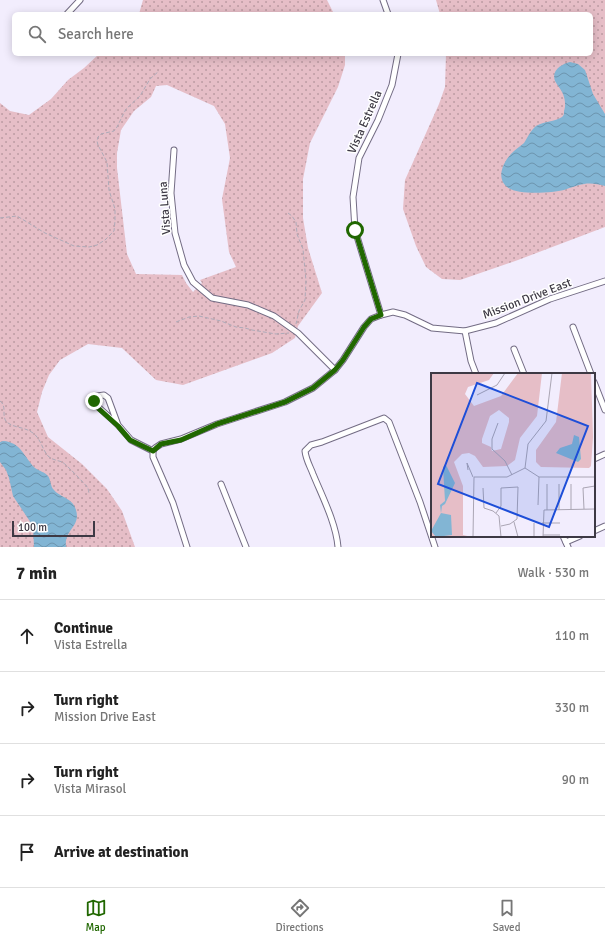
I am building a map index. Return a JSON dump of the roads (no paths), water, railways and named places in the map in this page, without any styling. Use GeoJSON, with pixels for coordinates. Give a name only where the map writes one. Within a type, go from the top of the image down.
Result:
{"type":"FeatureCollection","features":[{"type":"Feature","properties":{"kind":"street"},"geometry":{"type":"LineString","coordinates":[[68,12],[80,0]]}},
{"type":"Feature","properties":{"kind":"street"},"geometry":{"type":"LineString","coordinates":[[383,0],[387,12]]}},
{"type":"Feature","properties":{"kind":"street","name":"Vista Estrella"},"geometry":{"type":"LineString","coordinates":[[381,315],[355,230],[353,197],[359,158],[378,120],[392,85],[398,56]]}},
{"type":"Feature","properties":{"kind":"street","name":"Vista Luna"},"geometry":{"type":"LineString","coordinates":[[174,150],[172,193],[175,233],[184,265],[193,282],[212,298],[248,305],[274,316],[298,333],[335,370]]}},
{"type":"Feature","properties":{"kind":"street","name":"Mission Drive East"},"geometry":{"type":"LineString","coordinates":[[381,315],[393,312],[405,315],[432,328],[465,332],[496,323],[550,299],[605,280]]}},
{"type":"Feature","properties":{"kind":"street"},"geometry":{"type":"LineString","coordinates":[[187,547],[173,503],[153,457],[153,451],[161,444],[181,440],[217,424],[285,402],[313,388],[335,370],[371,319],[381,315]]}},
{"type":"Feature","properties":{"kind":"street"},"geometry":{"type":"LineString","coordinates":[[573,327],[591,373]]}},
{"type":"Feature","properties":{"kind":"street"},"geometry":{"type":"LineString","coordinates":[[465,332],[471,361],[476,373]]}},
{"type":"Feature","properties":{"kind":"street"},"geometry":{"type":"LineString","coordinates":[[514,348],[524,373]]}},
{"type":"Feature","properties":{"kind":"street"},"geometry":{"type":"LineString","coordinates":[[595,385],[605,410]]}},
{"type":"Feature","properties":{"kind":"street"},"geometry":{"type":"LineString","coordinates":[[118,426],[108,398],[104,395],[97,396],[95,398],[96,405],[130,440],[153,451]]}},
{"type":"Feature","properties":{"kind":"street"},"geometry":{"type":"LineString","coordinates":[[338,547],[335,530],[306,461],[305,451],[311,445],[384,418],[389,422],[420,502],[434,547]]}},
{"type":"Feature","properties":{"kind":"street"},"geometry":{"type":"LineString","coordinates":[[595,459],[605,454]]}},
{"type":"Feature","properties":{"kind":"street"},"geometry":{"type":"LineString","coordinates":[[221,484],[246,547]]}},
{"type":"Feature","properties":{"kind":"street"},"geometry":{"type":"LineString","coordinates":[[595,531],[605,526]]}},
{"type":"Feature","properties":{"kind":"street"},"geometry":{"type":"LineString","coordinates":[[567,544],[578,537]]}},
{"type":"Feature","properties":{"kind":"water"},"geometry":{"type":"Polygon","coordinates":[[[570,62],[578,64],[585,70],[593,94],[605,114],[605,186],[587,184],[564,190],[542,193],[516,191],[509,188],[502,181],[501,177],[503,167],[508,158],[524,143],[536,126],[559,119],[564,115],[564,98],[554,77],[558,68],[570,62]]]}},
{"type":"Feature","properties":{"kind":"water"},"geometry":{"type":"Polygon","coordinates":[[[3,441],[14,444],[18,447],[35,468],[48,476],[54,490],[70,501],[74,506],[77,516],[75,524],[67,536],[66,547],[34,547],[33,526],[13,496],[6,470],[0,462],[0,442],[3,441]]]}}]}
